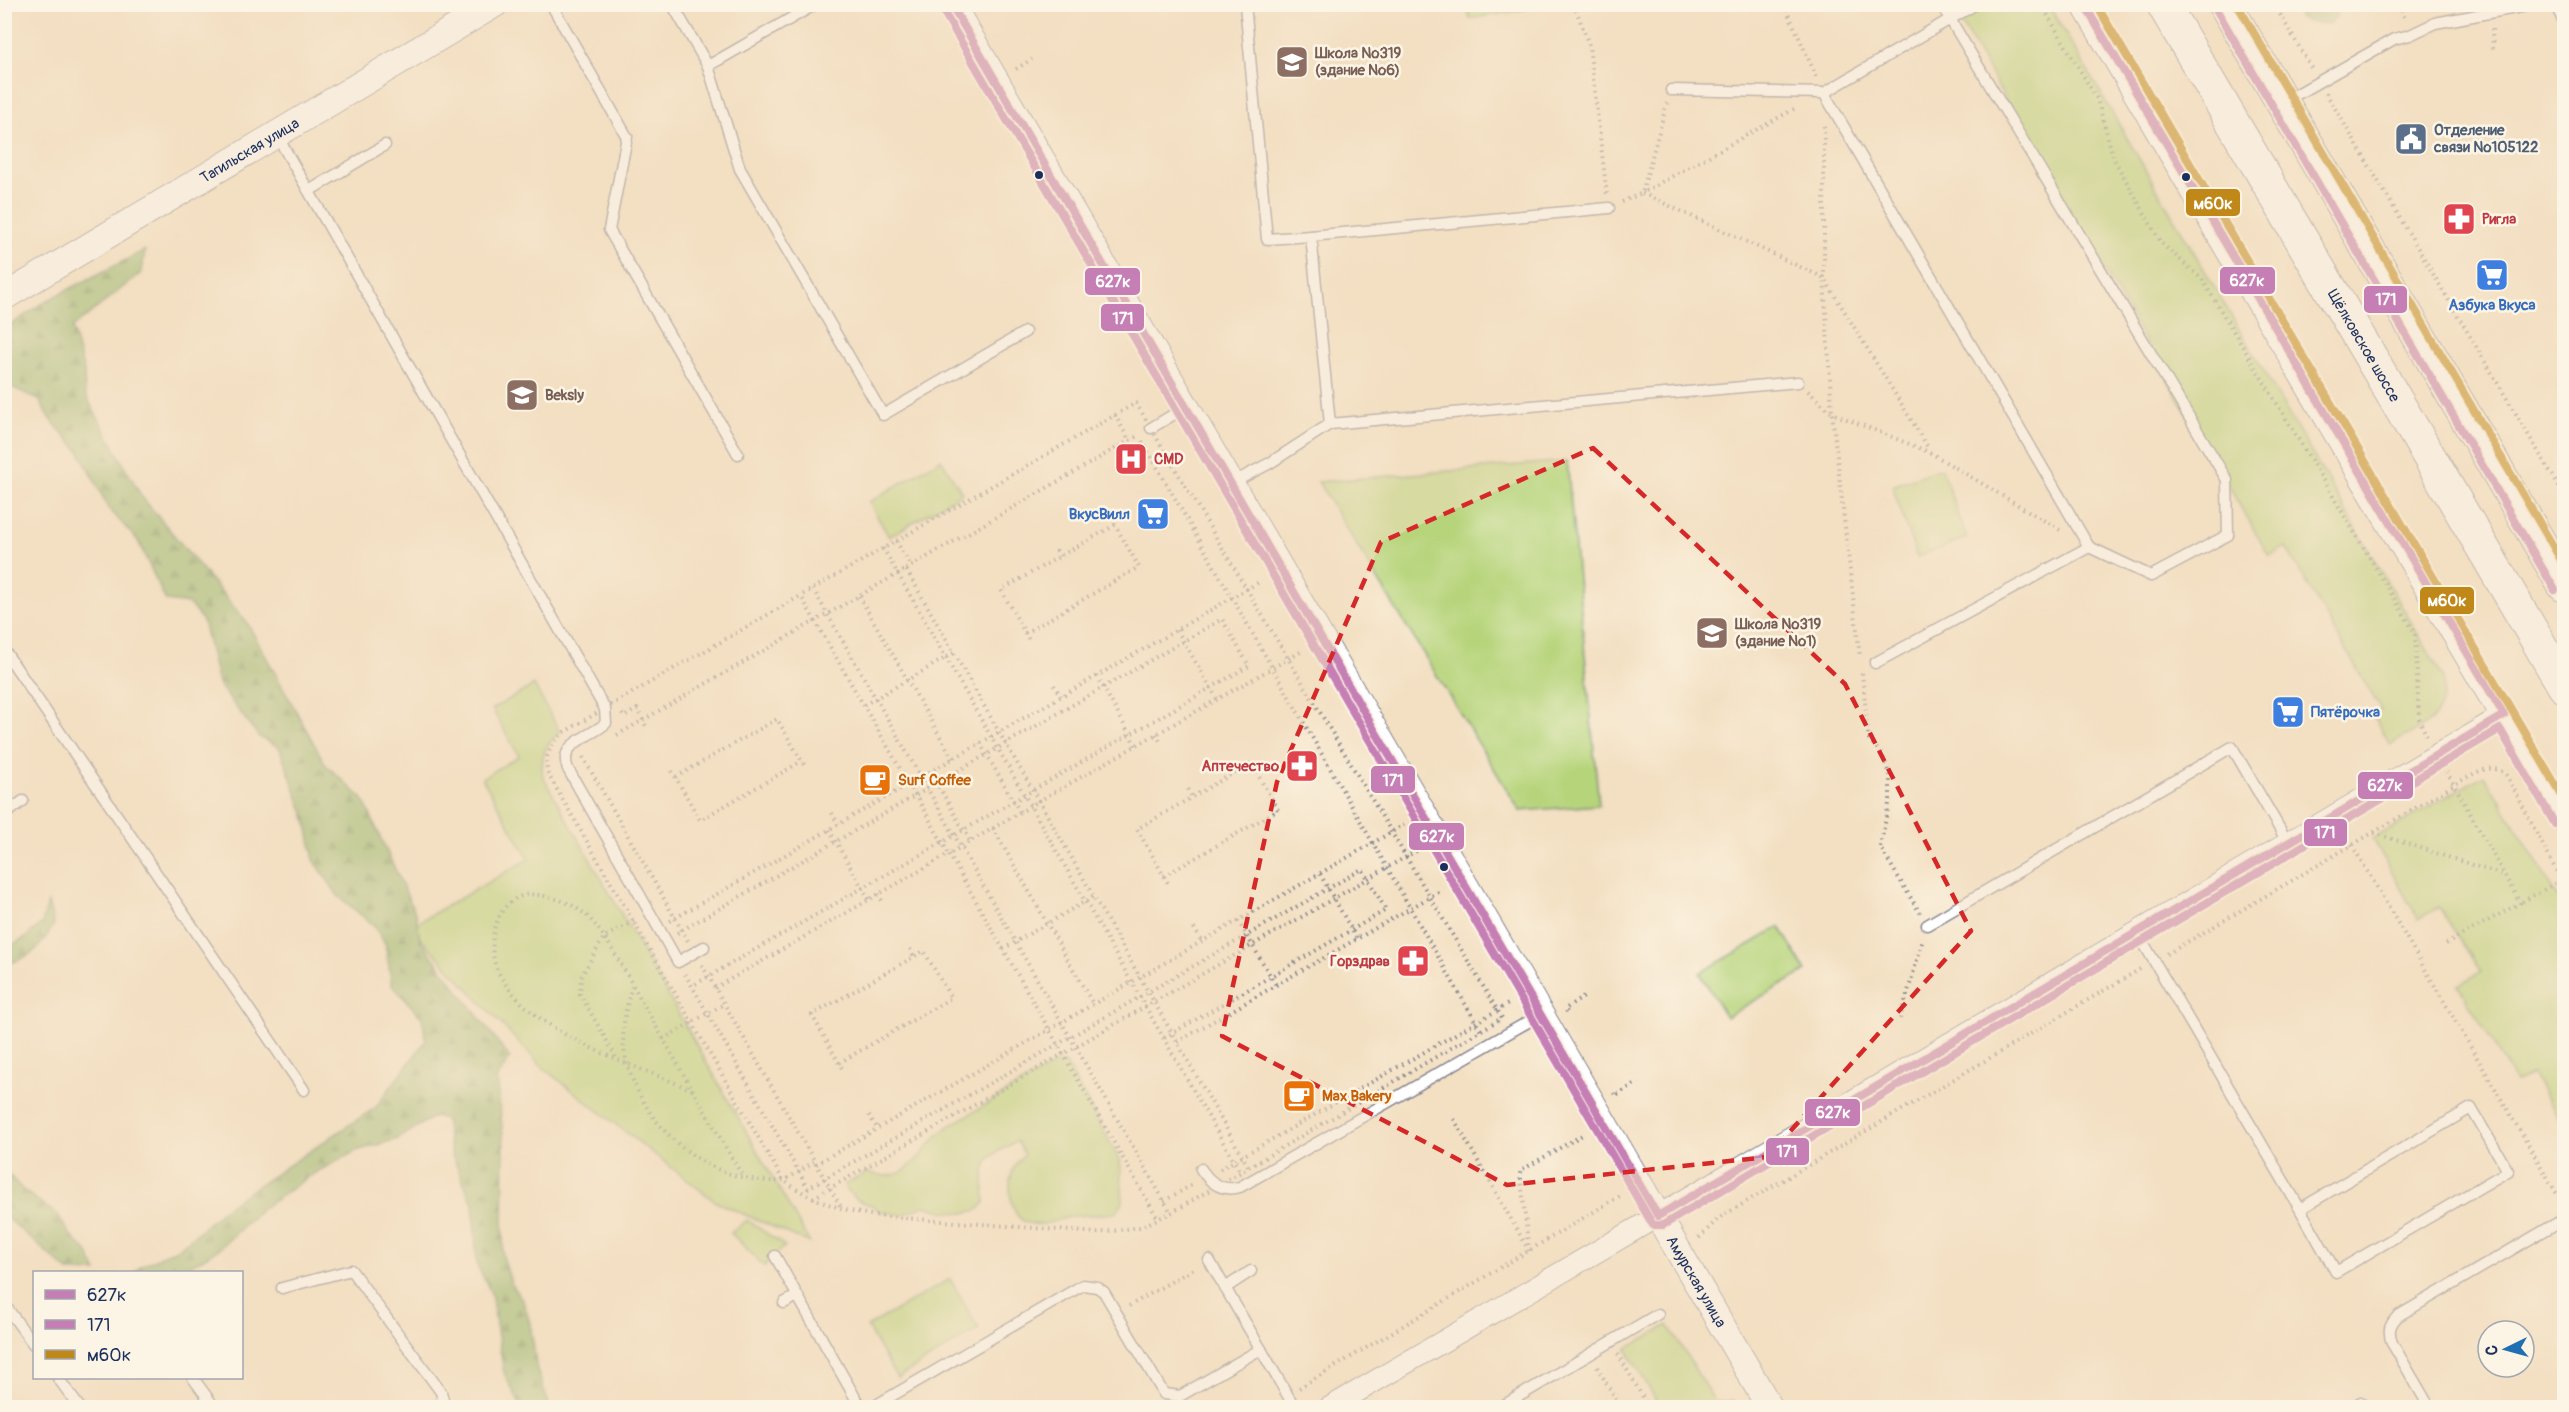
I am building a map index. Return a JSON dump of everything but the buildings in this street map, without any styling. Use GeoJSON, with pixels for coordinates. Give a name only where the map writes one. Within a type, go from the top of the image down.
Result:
{"type":"FeatureCollection","features":[{"type":"Feature","properties":{"kind":"main road","name":"Щёлковское шоссе"},"geometry":{"type":"LineString","coordinates":[[2163,4],[2565,686]]}},
{"type":"Feature","properties":{"kind":"main road"},"geometry":{"type":"LineString","coordinates":[[2225,4],[2565,585]]}},
{"type":"Feature","properties":{"kind":"street","name":"Тагильская улица"},"geometry":{"type":"LineString","coordinates":[[4,297],[495,4]]}},
{"type":"Feature","properties":{"kind":"street","name":"Амурская улица"},"geometry":{"type":"LineString","coordinates":[[951,4],[1770,1407]]}},
{"type":"Feature","properties":{"kind":"street"},"geometry":{"type":"LineString","coordinates":[[2084,4],[2565,819]]}},
{"type":"Feature","properties":{"kind":"street"},"geometry":{"type":"LineString","coordinates":[[1329,1407],[1658,1216],[2504,715]]}},
{"type":"Feature","properties":{"kind":"lane"},"geometry":{"type":"LineString","coordinates":[[551,4],[627,137],[609,230],[738,454]]}},
{"type":"Feature","properties":{"kind":"lane"},"geometry":{"type":"LineString","coordinates":[[672,4],[708,66],[740,169],[883,415],[1025,332]]}},
{"type":"Feature","properties":{"kind":"lane"},"geometry":{"type":"LineString","coordinates":[[708,66],[816,4]]}},
{"type":"Feature","properties":{"kind":"lane"},"geometry":{"type":"LineString","coordinates":[[1245,4],[1267,239],[1609,208]]}},
{"type":"Feature","properties":{"kind":"lane"},"geometry":{"type":"LineString","coordinates":[[1824,93],[2089,547],[2151,576],[2228,535],[2227,480],[1941,4]]}},
{"type":"Feature","properties":{"kind":"lane"},"geometry":{"type":"LineString","coordinates":[[1671,90],[1824,93],[1976,4]]}},
{"type":"Feature","properties":{"kind":"lane"},"geometry":{"type":"LineString","coordinates":[[2282,102],[2394,39],[2410,35],[2435,23],[2537,4]]}},
{"type":"Feature","properties":{"kind":"lane"},"geometry":{"type":"LineString","coordinates":[[2555,4],[2565,22]]}},
{"type":"Feature","properties":{"kind":"lane"},"geometry":{"type":"LineString","coordinates":[[276,134],[605,708],[606,723],[570,746],[565,757],[566,764],[678,962],[699,950]]}},
{"type":"Feature","properties":{"kind":"lane"},"geometry":{"type":"LineString","coordinates":[[309,191],[385,145]]}},
{"type":"Feature","properties":{"kind":"lane"},"geometry":{"type":"LineString","coordinates":[[1311,236],[1330,424]]}},
{"type":"Feature","properties":{"kind":"lane"},"geometry":{"type":"LineString","coordinates":[[1232,483],[1270,463],[1330,424],[1798,382]]}},
{"type":"Feature","properties":{"kind":"lane"},"geometry":{"type":"LineString","coordinates":[[1151,428],[1186,407]]}},
{"type":"Feature","properties":{"kind":"lane"},"geometry":{"type":"LineString","coordinates":[[1875,663],[2089,547]]}},
{"type":"Feature","properties":{"kind":"lane"},"geometry":{"type":"LineString","coordinates":[[4,650],[304,1090]]}},
{"type":"Feature","properties":{"kind":"lane"},"geometry":{"type":"LineString","coordinates":[[1928,925],[2232,747],[2288,843]]}},
{"type":"Feature","properties":{"kind":"lane"},"geometry":{"type":"LineString","coordinates":[[4,815],[23,801]]}},
{"type":"Feature","properties":{"kind":"lane"},"geometry":{"type":"LineString","coordinates":[[2137,932],[2336,1272],[2508,1171],[2471,1108],[2300,1209]]}},
{"type":"Feature","properties":{"kind":"lane"},"geometry":{"type":"LineString","coordinates":[[1204,1173],[1217,1186],[1235,1188],[1247,1183],[1541,1015]]}},
{"type":"Feature","properties":{"kind":"lane"},"geometry":{"type":"LineString","coordinates":[[2430,1407],[2392,1343],[2389,1333],[2391,1323],[2398,1316],[2565,1219]]}},
{"type":"Feature","properties":{"kind":"lane"},"geometry":{"type":"LineString","coordinates":[[775,1256],[861,1407]]}},
{"type":"Feature","properties":{"kind":"lane"},"geometry":{"type":"LineString","coordinates":[[1209,1260],[1295,1407]]}},
{"type":"Feature","properties":{"kind":"lane"},"geometry":{"type":"LineString","coordinates":[[282,1288],[351,1270],[441,1392],[444,1407]]}},
{"type":"Feature","properties":{"kind":"lane"},"geometry":{"type":"LineString","coordinates":[[1225,1288],[1251,1271]]}},
{"type":"Feature","properties":{"kind":"lane"},"geometry":{"type":"LineString","coordinates":[[870,1407],[1083,1285],[1097,1287],[1104,1292],[1164,1394],[1180,1396],[1261,1349]]}},
{"type":"Feature","properties":{"kind":"lane"},"geometry":{"type":"LineString","coordinates":[[784,1303],[797,1296]]}},
{"type":"Feature","properties":{"kind":"lane"},"geometry":{"type":"LineString","coordinates":[[4,1304],[33,1345]]}},
{"type":"Feature","properties":{"kind":"lane"},"geometry":{"type":"LineString","coordinates":[[1499,1407],[1658,1314]]}},
{"type":"Feature","properties":{"kind":"lane"},"geometry":{"type":"LineString","coordinates":[[59,1379],[80,1407]]}},
{"type":"Feature","properties":{"kind":"lane"},"geometry":{"type":"LineString","coordinates":[[194,1379],[215,1407]]}},
{"type":"Feature","properties":{"kind":"lane"},"geometry":{"type":"LineString","coordinates":[[2352,1407],[2361,1402],[2364,1407]]}},
{"type":"Feature","properties":{"kind":"path"},"geometry":{"type":"LineString","coordinates":[[1574,4],[1589,45],[1609,208],[1642,193],[1824,93]]}},
{"type":"Feature","properties":{"kind":"path"},"geometry":{"type":"LineString","coordinates":[[1784,4],[1824,93],[1824,278],[1929,449]]}},
{"type":"Feature","properties":{"kind":"path"},"geometry":{"type":"LineString","coordinates":[[2041,4],[2097,99],[2114,159],[2161,243],[2202,279],[2415,633],[2419,719],[2429,741]]}},
{"type":"Feature","properties":{"kind":"path"},"geometry":{"type":"LineString","coordinates":[[2274,4],[2565,495]]}},
{"type":"Feature","properties":{"kind":"path"},"geometry":{"type":"LineString","coordinates":[[2491,13],[2493,53]]}},
{"type":"Feature","properties":{"kind":"path"},"geometry":{"type":"LineString","coordinates":[[1008,75],[1032,59]]}},
{"type":"Feature","properties":{"kind":"path"},"geometry":{"type":"LineString","coordinates":[[1642,193],[1671,90]]}},
{"type":"Feature","properties":{"kind":"path"},"geometry":{"type":"LineString","coordinates":[[1642,193],[1824,278]]}},
{"type":"Feature","properties":{"kind":"path"},"geometry":{"type":"LineString","coordinates":[[1798,382],[1832,413],[1929,452],[2089,547]]}},
{"type":"Feature","properties":{"kind":"path"},"geometry":{"type":"LineString","coordinates":[[1136,403],[1408,856],[1502,1018],[1171,1213],[1124,1231],[1098,1233],[878,1216],[842,1210],[813,1198],[783,1180],[547,769],[547,756],[553,742],[564,732],[605,708],[1136,403]]}},
{"type":"Feature","properties":{"kind":"path"},"geometry":{"type":"LineString","coordinates":[[1115,415],[1130,440]]}},
{"type":"Feature","properties":{"kind":"path"},"geometry":{"type":"LineString","coordinates":[[612,738],[1151,428]]}},
{"type":"Feature","properties":{"kind":"path"},"geometry":{"type":"LineString","coordinates":[[1139,435],[1489,1045]]}},
{"type":"Feature","properties":{"kind":"path"},"geometry":{"type":"LineString","coordinates":[[1027,499],[1031,505]]}},
{"type":"Feature","properties":{"kind":"path"},"geometry":{"type":"LineString","coordinates":[[1025,633],[1139,567],[1115,525],[1000,590],[1029,640]]}},
{"type":"Feature","properties":{"kind":"path"},"geometry":{"type":"LineString","coordinates":[[896,541],[954,653],[1242,1156]]}},
{"type":"Feature","properties":{"kind":"path"},"geometry":{"type":"LineString","coordinates":[[883,548],[1247,1183]]}},
{"type":"Feature","properties":{"kind":"path"},"geometry":{"type":"LineString","coordinates":[[1056,550],[1060,556]]}},
{"type":"Feature","properties":{"kind":"path"},"geometry":{"type":"LineString","coordinates":[[659,927],[1261,581]]}},
{"type":"Feature","properties":{"kind":"path"},"geometry":{"type":"LineString","coordinates":[[813,589],[1171,1213]]}},
{"type":"Feature","properties":{"kind":"path"},"geometry":{"type":"LineString","coordinates":[[801,596],[1158,1219]]}},
{"type":"Feature","properties":{"kind":"path"},"geometry":{"type":"LineString","coordinates":[[859,596],[953,759]]}},
{"type":"Feature","properties":{"kind":"path"},"geometry":{"type":"LineString","coordinates":[[666,939],[1222,619],[1249,666],[692,986]]}},
{"type":"Feature","properties":{"kind":"path"},"geometry":{"type":"LineString","coordinates":[[1177,630],[1217,699]]}},
{"type":"Feature","properties":{"kind":"path"},"geometry":{"type":"LineString","coordinates":[[715,988],[1302,651]]}},
{"type":"Feature","properties":{"kind":"path"},"geometry":{"type":"LineString","coordinates":[[864,705],[954,653]]}},
{"type":"Feature","properties":{"kind":"path"},"geometry":{"type":"LineString","coordinates":[[1096,676],[1136,746]]}},
{"type":"Feature","properties":{"kind":"path"},"geometry":{"type":"LineString","coordinates":[[1054,685],[1061,696]]}},
{"type":"Feature","properties":{"kind":"path"},"geometry":{"type":"LineString","coordinates":[[676,777],[777,718],[806,768]]}},
{"type":"Feature","properties":{"kind":"path"},"geometry":{"type":"LineString","coordinates":[[1156,734],[1162,744]]}},
{"type":"Feature","properties":{"kind":"path"},"geometry":{"type":"LineString","coordinates":[[980,742],[1020,812]]}},
{"type":"Feature","properties":{"kind":"path"},"geometry":{"type":"LineString","coordinates":[[592,749],[582,755],[682,930],[699,950],[715,988],[842,1210]]}},
{"type":"Feature","properties":{"kind":"path"},"geometry":{"type":"LineString","coordinates":[[672,771],[700,820],[802,761]]}},
{"type":"Feature","properties":{"kind":"path"},"geometry":{"type":"LineString","coordinates":[[1164,876],[1278,810],[1251,763],[1137,829],[1168,883]]}},
{"type":"Feature","properties":{"kind":"path"},"geometry":{"type":"LineString","coordinates":[[2445,768],[2520,903]]}},
{"type":"Feature","properties":{"kind":"path"},"geometry":{"type":"LineString","coordinates":[[1698,1242],[1699,1236],[1719,1218],[2373,832],[2485,769],[2502,770],[2561,880],[2446,944]]}},
{"type":"Feature","properties":{"kind":"path"},"geometry":{"type":"LineString","coordinates":[[930,771],[970,841]]}},
{"type":"Feature","properties":{"kind":"path"},"geometry":{"type":"LineString","coordinates":[[1188,789],[1192,797]]}},
{"type":"Feature","properties":{"kind":"path"},"geometry":{"type":"LineString","coordinates":[[832,813],[838,824]]}},
{"type":"Feature","properties":{"kind":"path"},"geometry":{"type":"LineString","coordinates":[[632,986],[623,1026],[626,1062],[643,1102],[654,1119],[675,1142],[697,1159],[721,1171],[762,1181],[783,1180],[1404,825]]}},
{"type":"Feature","properties":{"kind":"path"},"geometry":{"type":"LineString","coordinates":[[993,828],[1093,1004]]}},
{"type":"Feature","properties":{"kind":"path"},"geometry":{"type":"LineString","coordinates":[[829,830],[869,899]]}},
{"type":"Feature","properties":{"kind":"path"},"geometry":{"type":"LineString","coordinates":[[2373,832],[2504,875]]}},
{"type":"Feature","properties":{"kind":"path"},"geometry":{"type":"LineString","coordinates":[[2352,845],[2565,1206]]}},
{"type":"Feature","properties":{"kind":"path"},"geometry":{"type":"LineString","coordinates":[[813,1198],[1418,850]]}},
{"type":"Feature","properties":{"kind":"path"},"geometry":{"type":"LineString","coordinates":[[678,962],[808,1188],[1362,869],[1386,910],[1164,1038]]}},
{"type":"Feature","properties":{"kind":"path"},"geometry":{"type":"LineString","coordinates":[[1320,874],[1357,939]]}},
{"type":"Feature","properties":{"kind":"path"},"geometry":{"type":"LineString","coordinates":[[1177,1042],[1442,890]]}},
{"type":"Feature","properties":{"kind":"path"},"geometry":{"type":"LineString","coordinates":[[878,894],[884,904]]}},
{"type":"Feature","properties":{"kind":"path"},"geometry":{"type":"LineString","coordinates":[[692,1090],[616,1058],[552,1027],[526,1006],[509,988],[496,967],[492,939],[497,919],[509,904],[525,895],[550,897],[570,904],[590,918],[604,937],[743,1178]]}},
{"type":"Feature","properties":{"kind":"path"},"geometry":{"type":"LineString","coordinates":[[1003,949],[1094,897]]}},
{"type":"Feature","properties":{"kind":"path"},"geometry":{"type":"LineString","coordinates":[[616,1058],[579,988],[581,977],[604,937],[650,912]]}},
{"type":"Feature","properties":{"kind":"path"},"geometry":{"type":"LineString","coordinates":[[1238,921],[1276,985]]}},
{"type":"Feature","properties":{"kind":"path"},"geometry":{"type":"LineString","coordinates":[[1194,928],[1202,942]]}},
{"type":"Feature","properties":{"kind":"path"},"geometry":{"type":"LineString","coordinates":[[910,949],[914,957]]}},
{"type":"Feature","properties":{"kind":"path"},"geometry":{"type":"LineString","coordinates":[[839,1063],[951,998],[924,951],[812,1015],[839,1063],[843,1070]]}},
{"type":"Feature","properties":{"kind":"path"},"geometry":{"type":"LineString","coordinates":[[1571,1019],[1565,1009],[1587,995]]}},
{"type":"Feature","properties":{"kind":"path"},"geometry":{"type":"LineString","coordinates":[[663,1039],[724,1004]]}},
{"type":"Feature","properties":{"kind":"path"},"geometry":{"type":"LineString","coordinates":[[1164,1201],[1204,1173],[1234,1161],[1508,1004]]}},
{"type":"Feature","properties":{"kind":"path"},"geometry":{"type":"LineString","coordinates":[[1610,1086],[1615,1096],[1638,1082]]}},
{"type":"Feature","properties":{"kind":"path"},"geometry":{"type":"LineString","coordinates":[[869,1115],[877,1128]]}},
{"type":"Feature","properties":{"kind":"path"},"geometry":{"type":"LineString","coordinates":[[1454,1119],[1529,1251]]}},
{"type":"Feature","properties":{"kind":"path"},"geometry":{"type":"LineString","coordinates":[[1529,1251],[1520,1171],[1584,1134]]}},
{"type":"Feature","properties":{"kind":"path"},"geometry":{"type":"LineString","coordinates":[[1267,1407],[1620,1196]]}},
{"type":"Feature","properties":{"kind":"path"},"geometry":{"type":"LineString","coordinates":[[1142,1298],[1209,1260]]}},
{"type":"Feature","properties":{"kind":"path"},"geometry":{"type":"LineString","coordinates":[[1611,1342],[1649,1407]]}},
{"type":"Feature","properties":{"kind":"path"},"geometry":{"type":"LineString","coordinates":[[1590,1354],[1621,1407]]}},
{"type":"Feature","properties":{"kind":"highlighted area"},"geometry":{"type":"Polygon","coordinates":[[[1593,448],[1845,684],[1971,931],[1767,1157],[1507,1185],[1222,1036],[1277,782],[1381,542],[1593,448]]]}},
{"type":"Feature","properties":{"kind":"green space"},"geometry":{"type":"Polygon","coordinates":[[[1467,5],[1537,5],[1537,7],[1470,19],[1467,5]]]}},
{"type":"Feature","properties":{"kind":"green space"},"geometry":{"type":"Polygon","coordinates":[[[1951,5],[2049,5],[2443,677],[2442,704],[2431,720],[2422,727],[2390,745],[2373,715],[2381,710],[2286,547],[2269,556],[1951,5]]]}},
{"type":"Feature","properties":{"kind":"green space"},"geometry":{"type":"Polygon","coordinates":[[[2297,5],[2338,5],[2337,16],[2330,24],[2308,22],[2298,17],[2297,5]]]}},
{"type":"Feature","properties":{"kind":"green space"},"geometry":{"type":"Polygon","coordinates":[[[145,250],[142,272],[72,328],[84,371],[85,394],[142,497],[248,624],[326,765],[363,799],[416,915],[420,940],[510,1058],[497,1078],[504,1145],[503,1256],[511,1283],[523,1301],[530,1323],[537,1370],[550,1407],[521,1407],[504,1373],[491,1293],[477,1265],[473,1204],[451,1153],[445,1119],[434,1116],[398,1139],[356,1151],[315,1173],[263,1208],[219,1249],[182,1271],[136,1271],[140,1266],[181,1247],[230,1204],[375,1108],[426,1040],[422,1018],[392,985],[385,943],[373,925],[338,896],[314,860],[306,819],[279,747],[259,737],[218,684],[203,621],[189,604],[166,601],[138,541],[109,509],[79,451],[49,418],[39,400],[5,384],[5,329],[46,301],[145,250]]]}},
{"type":"Feature","properties":{"kind":"green space"},"geometry":{"type":"Polygon","coordinates":[[[941,459],[962,493],[889,537],[869,502],[941,459]]]}},
{"type":"Feature","properties":{"kind":"green space"},"geometry":{"type":"Polygon","coordinates":[[[1567,461],[1599,805],[1520,811],[1318,482],[1567,461]]]}},
{"type":"Feature","properties":{"kind":"green space"},"geometry":{"type":"Polygon","coordinates":[[[1941,468],[1967,538],[1917,557],[1892,486],[1941,468]]]}},
{"type":"Feature","properties":{"kind":"green space"},"geometry":{"type":"Polygon","coordinates":[[[534,685],[560,732],[545,752],[542,764],[543,777],[810,1243],[716,1202],[542,1067],[410,927],[529,859],[482,778],[519,756],[492,709],[534,685]]]}},
{"type":"Feature","properties":{"kind":"green space"},"geometry":{"type":"Polygon","coordinates":[[[2484,775],[2564,907],[2564,1128],[2532,1074],[2516,1082],[2458,985],[2481,972],[2439,907],[2418,919],[2373,839],[2484,775]]]}},
{"type":"Feature","properties":{"kind":"green space"},"geometry":{"type":"Polygon","coordinates":[[[48,903],[54,924],[45,940],[29,955],[5,965],[5,949],[25,938],[42,923],[48,903]]]}},
{"type":"Feature","properties":{"kind":"green space"},"geometry":{"type":"Polygon","coordinates":[[[1780,927],[1806,971],[1726,1017],[1700,973],[1780,927]]]}},
{"type":"Feature","properties":{"kind":"green space"},"geometry":{"type":"Polygon","coordinates":[[[1058,1062],[1066,1064],[1120,1160],[1123,1202],[1116,1212],[1075,1216],[1039,1225],[1022,1220],[1014,1209],[1010,1194],[1013,1170],[1024,1154],[1017,1141],[996,1153],[986,1163],[984,1170],[985,1202],[978,1210],[964,1213],[942,1211],[924,1206],[903,1215],[878,1211],[875,1206],[854,1197],[844,1185],[868,1172],[882,1176],[904,1171],[946,1128],[1058,1062]]]}},
{"type":"Feature","properties":{"kind":"green space"},"geometry":{"type":"Polygon","coordinates":[[[4,1169],[22,1189],[59,1216],[70,1235],[87,1251],[97,1271],[68,1271],[5,1216],[4,1169]]]}},
{"type":"Feature","properties":{"kind":"green space"},"geometry":{"type":"Polygon","coordinates":[[[747,1220],[785,1246],[764,1266],[731,1233],[747,1220]]]}},
{"type":"Feature","properties":{"kind":"green space"},"geometry":{"type":"Polygon","coordinates":[[[950,1279],[979,1329],[897,1378],[867,1327],[950,1279]]]}},
{"type":"Feature","properties":{"kind":"green space"},"geometry":{"type":"Polygon","coordinates":[[[1668,1325],[1715,1402],[1734,1400],[1738,1407],[1660,1407],[1626,1349],[1668,1325]]]}},
{"type":"Feature","properties":{"kind":"transit line","name":"627к"},"geometry":{"type":"LineString","coordinates":[[951,4],[1658,1216],[2504,715],[2084,4]]}},
{"type":"Feature","properties":{"kind":"transit line","name":"м60к"},"geometry":{"type":"LineString","coordinates":[[2096,4],[2564,799]]}},
{"type":"Feature","properties":{"kind":"transit line","name":"м60к"},"geometry":{"type":"LineString","coordinates":[[2237,4],[2564,565]]}},
{"type":"Feature","properties":{"kind":"transit line","name":"171"},"geometry":{"type":"LineString","coordinates":[[942,9],[1653,1225],[1663,1225],[2500,729],[2555,824]]}},
{"type":"Feature","properties":{"kind":"transit line","name":"171"},"geometry":{"type":"LineString","coordinates":[[2216,9],[2555,590]]}},
{"type":"Feature","properties":{"kind":"place","name":"Школа №319 (здание №6)"},"geometry":{"type":"Point","coordinates":[1292,62]}},
{"type":"Feature","properties":{"kind":"place","name":"Отделение связи №105122"},"geometry":{"type":"Point","coordinates":[2411,139]}},
{"type":"Feature","properties":{"kind":"place","name":"Ригла"},"geometry":{"type":"Point","coordinates":[2459,219]}},
{"type":"Feature","properties":{"kind":"place","name":"Азбука Вкуса"},"geometry":{"type":"Point","coordinates":[2492,275]}},
{"type":"Feature","properties":{"kind":"place","name":"Beksly"},"geometry":{"type":"Point","coordinates":[522,395]}},
{"type":"Feature","properties":{"kind":"place","name":"CMD"},"geometry":{"type":"Point","coordinates":[1131,459]}},
{"type":"Feature","properties":{"kind":"place","name":"ВкусВилл"},"geometry":{"type":"Point","coordinates":[1153,514]}},
{"type":"Feature","properties":{"kind":"place","name":"Школа №319 (здание №1)"},"geometry":{"type":"Point","coordinates":[1712,633]}},
{"type":"Feature","properties":{"kind":"place","name":"Пятёрочка"},"geometry":{"type":"Point","coordinates":[2288,712]}},
{"type":"Feature","properties":{"kind":"place","name":"Аптечество"},"geometry":{"type":"Point","coordinates":[1302,766]}},
{"type":"Feature","properties":{"kind":"place","name":"Surf Coffee"},"geometry":{"type":"Point","coordinates":[875,780]}},
{"type":"Feature","properties":{"kind":"place","name":"Горздрав"},"geometry":{"type":"Point","coordinates":[1413,961]}},
{"type":"Feature","properties":{"kind":"place","name":"Max Bakery"},"geometry":{"type":"Point","coordinates":[1299,1096]}}]}
